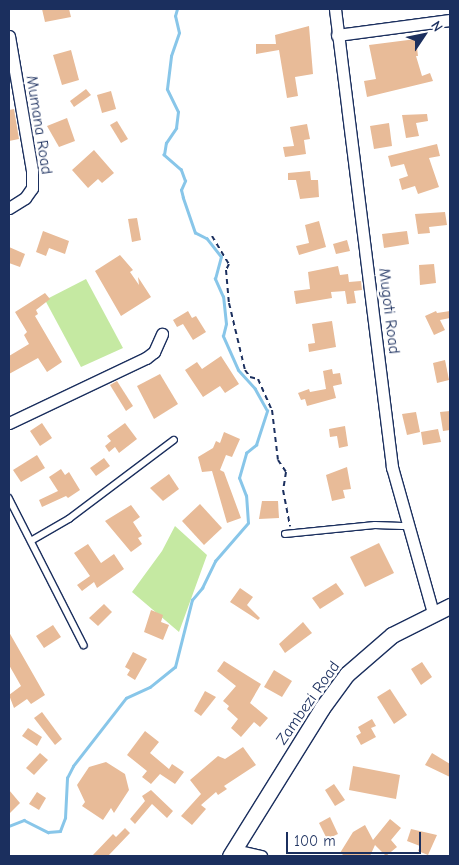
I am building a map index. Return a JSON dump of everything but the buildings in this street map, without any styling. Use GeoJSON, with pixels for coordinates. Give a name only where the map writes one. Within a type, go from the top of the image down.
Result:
{"type":"FeatureCollection","features":[{"type":"Feature","properties":{"kind":"main road","name":"Zambezi Road"},"geometry":{"type":"LineString","coordinates":[[232,853],[322,708],[347,674],[380,643],[433,613],[450,606]]}},
{"type":"Feature","properties":{"kind":"street","name":"Mugoti Road"},"geometry":{"type":"LineString","coordinates":[[335,9],[392,467],[433,613]]}},
{"type":"Feature","properties":{"kind":"street"},"geometry":{"type":"LineString","coordinates":[[337,35],[450,20]]}},
{"type":"Feature","properties":{"kind":"street","name":"Mumana Road"},"geometry":{"type":"LineString","coordinates":[[9,36],[32,171],[32,188],[25,198],[9,208]]}},
{"type":"Feature","properties":{"kind":"street"},"geometry":{"type":"LineString","coordinates":[[9,423],[146,358],[154,352],[162,334]]}},
{"type":"Feature","properties":{"kind":"street"},"geometry":{"type":"LineString","coordinates":[[232,853],[261,856]]}},
{"type":"Feature","properties":{"kind":"lane"},"geometry":{"type":"LineString","coordinates":[[31,541],[68,519],[174,440]]}},
{"type":"Feature","properties":{"kind":"lane"},"geometry":{"type":"LineString","coordinates":[[9,498],[84,645]]}},
{"type":"Feature","properties":{"kind":"lane"},"geometry":{"type":"LineString","coordinates":[[288,534],[375,525],[409,526]]}},
{"type":"Feature","properties":{"kind":"path"},"geometry":{"type":"LineString","coordinates":[[212,236],[229,264],[226,270],[229,304],[245,370],[250,377],[258,379],[272,410],[278,460],[286,472],[283,490],[288,534]]}},
{"type":"Feature","properties":{"kind":"green space"},"geometry":{"type":"Polygon","coordinates":[[[86,279],[123,348],[81,367],[45,300],[86,279]]]}},
{"type":"Feature","properties":{"kind":"green space"},"geometry":{"type":"Polygon","coordinates":[[[175,526],[207,555],[179,632],[132,592],[162,551],[175,526]]]}},
{"type":"Feature","properties":{"kind":"waterway"},"geometry":{"type":"LineString","coordinates":[[9,826],[24,820],[48,832],[60,831],[65,818],[67,778],[73,766],[126,698],[150,687],[175,667],[192,600],[202,588],[215,561],[248,523],[246,496],[239,478],[246,453],[256,445],[267,411],[255,389],[238,370],[223,336],[226,324],[223,297],[215,279],[221,257],[207,239],[195,233],[181,190],[185,181],[181,170],[164,155],[166,143],[176,128],[178,112],[167,89],[171,56],[179,33],[175,16],[177,9]]}}]}
